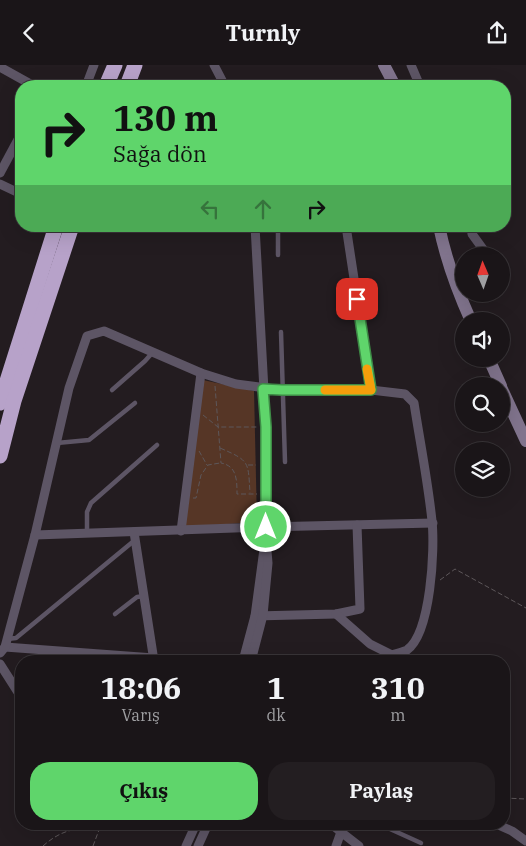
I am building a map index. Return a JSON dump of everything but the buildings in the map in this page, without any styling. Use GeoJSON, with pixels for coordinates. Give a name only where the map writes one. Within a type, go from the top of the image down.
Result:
{"type":"FeatureCollection","features":[{"type":"Feature","properties":{"kind":"highway"},"geometry":{"type":"LineString","coordinates":[[109,80],[115,65]]}},
{"type":"Feature","properties":{"kind":"highway"},"geometry":{"type":"LineString","coordinates":[[129,80],[135,65]]}},
{"type":"Feature","properties":{"kind":"highway"},"geometry":{"type":"LineString","coordinates":[[0,403],[54,232]]}},
{"type":"Feature","properties":{"kind":"highway"},"geometry":{"type":"LineString","coordinates":[[0,455],[14,401],[70,232]]}},
{"type":"Feature","properties":{"kind":"street"},"geometry":{"type":"LineString","coordinates":[[88,80],[94,65]]}},
{"type":"Feature","properties":{"kind":"street"},"geometry":{"type":"LineString","coordinates":[[214,65],[222,80]]}},
{"type":"Feature","properties":{"kind":"street"},"geometry":{"type":"LineString","coordinates":[[384,65],[392,80]]}},
{"type":"Feature","properties":{"kind":"street"},"geometry":{"type":"LineString","coordinates":[[411,65],[417,80]]}},
{"type":"Feature","properties":{"kind":"street"},"geometry":{"type":"LineString","coordinates":[[0,68],[23,80]]}},
{"type":"Feature","properties":{"kind":"street"},"geometry":{"type":"LineString","coordinates":[[0,173],[15,145]]}},
{"type":"Feature","properties":{"kind":"street"},"geometry":{"type":"LineString","coordinates":[[0,184],[15,191]]}},
{"type":"Feature","properties":{"kind":"street"},"geometry":{"type":"LineString","coordinates":[[252,655],[268,563],[266,539],[266,427],[255,232]]}},
{"type":"Feature","properties":{"kind":"street"},"geometry":{"type":"LineString","coordinates":[[347,232],[371,390]]}},
{"type":"Feature","properties":{"kind":"street"},"geometry":{"type":"LineString","coordinates":[[440,232],[444,251],[455,276]]}},
{"type":"Feature","properties":{"kind":"street"},"geometry":{"type":"LineString","coordinates":[[472,232],[481,247]]}},
{"type":"Feature","properties":{"kind":"street"},"geometry":{"type":"LineString","coordinates":[[96,655],[4,647],[35,535],[69,387],[87,336],[104,331],[201,373],[236,384],[282,390],[371,390],[405,394],[414,403],[433,523],[431,586],[426,615],[417,637],[407,649],[392,655],[370,644],[336,614]]}},
{"type":"Feature","properties":{"kind":"street"},"geometry":{"type":"LineString","coordinates":[[181,531],[201,373]]}},
{"type":"Feature","properties":{"kind":"street"},"geometry":{"type":"LineString","coordinates":[[510,406],[526,441]]}},
{"type":"Feature","properties":{"kind":"street"},"geometry":{"type":"LineString","coordinates":[[35,535],[87,534],[134,536],[181,531],[266,527],[433,523]]}},
{"type":"Feature","properties":{"kind":"street"},"geometry":{"type":"LineString","coordinates":[[259,615],[336,614],[360,609],[357,525]]}},
{"type":"Feature","properties":{"kind":"street"},"geometry":{"type":"LineString","coordinates":[[134,536],[153,655]]}},
{"type":"Feature","properties":{"kind":"street"},"geometry":{"type":"LineString","coordinates":[[245,655],[259,615]]}},
{"type":"Feature","properties":{"kind":"street"},"geometry":{"type":"LineString","coordinates":[[0,664],[15,688]]}},
{"type":"Feature","properties":{"kind":"street"},"geometry":{"type":"LineString","coordinates":[[186,846],[193,830]]}},
{"type":"Feature","properties":{"kind":"street"},"geometry":{"type":"LineString","coordinates":[[198,846],[205,830]]}},
{"type":"Feature","properties":{"kind":"street"},"geometry":{"type":"LineString","coordinates":[[336,846],[343,830]]}},
{"type":"Feature","properties":{"kind":"street"},"geometry":{"type":"LineString","coordinates":[[346,830],[359,846]]}},
{"type":"Feature","properties":{"kind":"street"},"geometry":{"type":"LineString","coordinates":[[510,830],[526,841]]}},
{"type":"Feature","properties":{"kind":"lane"},"geometry":{"type":"LineString","coordinates":[[278,232],[278,255]]}},
{"type":"Feature","properties":{"kind":"lane"},"geometry":{"type":"LineString","coordinates":[[281,332],[285,462]]}},
{"type":"Feature","properties":{"kind":"lane"},"geometry":{"type":"LineString","coordinates":[[112,390],[153,352]]}},
{"type":"Feature","properties":{"kind":"lane"},"geometry":{"type":"LineString","coordinates":[[56,443],[89,440],[134,403]]}},
{"type":"Feature","properties":{"kind":"lane"},"geometry":{"type":"LineString","coordinates":[[87,534],[86,515],[89,506],[158,445]]}},
{"type":"Feature","properties":{"kind":"lane"},"geometry":{"type":"LineString","coordinates":[[4,647],[134,536]]}},
{"type":"Feature","properties":{"kind":"lane"},"geometry":{"type":"LineString","coordinates":[[114,614],[137,597],[144,596]]}},
{"type":"Feature","properties":{"kind":"lane"},"geometry":{"type":"LineString","coordinates":[[392,830],[421,843]]}},
{"type":"Feature","properties":{"kind":"path"},"geometry":{"type":"LineString","coordinates":[[214,377],[220,463]]}},
{"type":"Feature","properties":{"kind":"path"},"geometry":{"type":"LineString","coordinates":[[196,409],[218,427],[266,427]]}},
{"type":"Feature","properties":{"kind":"path"},"geometry":{"type":"LineString","coordinates":[[193,439],[208,465]]}},
{"type":"Feature","properties":{"kind":"path"},"geometry":{"type":"LineString","coordinates":[[220,449],[240,457],[247,465],[250,494]]}},
{"type":"Feature","properties":{"kind":"path"},"geometry":{"type":"LineString","coordinates":[[185,498],[196,498],[201,475],[208,465],[220,463],[227,464],[234,471],[236,494],[266,494]]}},
{"type":"Feature","properties":{"kind":"path"},"geometry":{"type":"LineString","coordinates":[[247,465],[266,464]]}},
{"type":"Feature","properties":{"kind":"path"},"geometry":{"type":"LineString","coordinates":[[431,586],[455,569],[526,608]]}},
{"type":"Feature","properties":{"kind":"path"},"geometry":{"type":"LineString","coordinates":[[510,798],[526,799]]}},
{"type":"Feature","properties":{"kind":"path"},"geometry":{"type":"LineString","coordinates":[[43,846],[52,838],[74,830]]}},
{"type":"Feature","properties":{"kind":"path"},"geometry":{"type":"LineString","coordinates":[[93,846],[99,830]]}},
{"type":"Feature","properties":{"kind":"shaded area"},"geometry":{"type":"Polygon","coordinates":[[[203,380],[254,391],[257,522],[185,527],[203,380]]]}},
{"type":"Feature","properties":{"kind":"slow traffic"},"geometry":{"type":"LineString","coordinates":[[325,390],[371,390],[367,369]]}},
{"type":"Feature","properties":{"kind":"route"},"geometry":{"type":"LineString","coordinates":[[266,527],[266,427],[263,389],[371,390],[357,299]]}}]}
